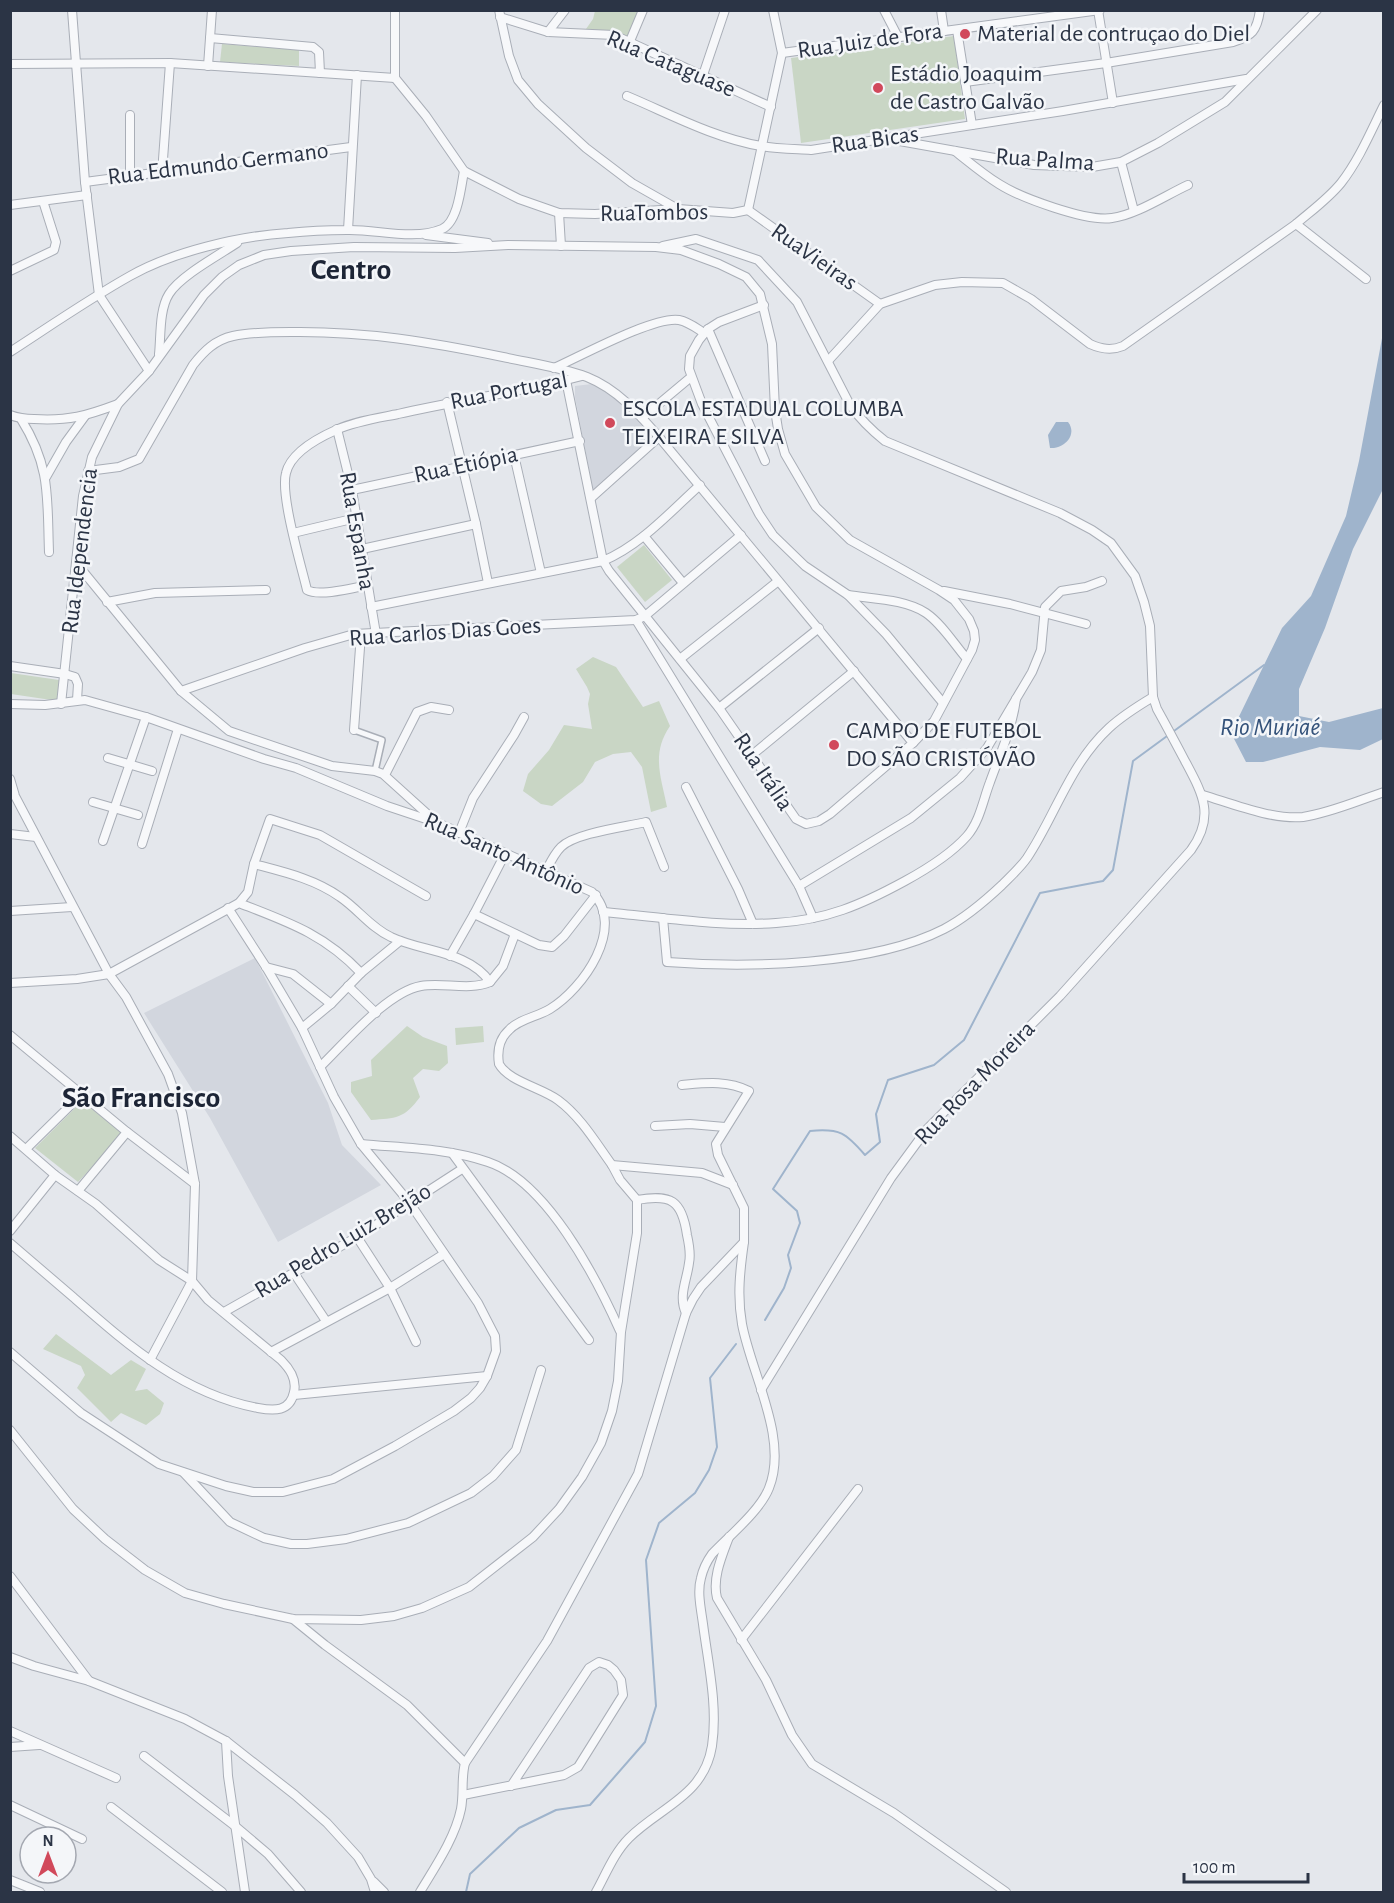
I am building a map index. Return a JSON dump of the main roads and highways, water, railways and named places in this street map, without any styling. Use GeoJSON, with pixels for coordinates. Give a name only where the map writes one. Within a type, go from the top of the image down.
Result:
{"type":"FeatureCollection","features":[{"type":"Feature","properties":{"kind":"water","name":"Rio Muriaé"},"geometry":{"type":"Polygon","coordinates":[[[1383,333],[1383,489],[1353,549],[1325,628],[1299,689],[1299,716],[1329,722],[1383,708],[1383,739],[1360,750],[1320,747],[1263,762],[1246,762],[1231,733],[1282,628],[1311,596],[1346,516],[1359,461],[1383,333]]]}},
{"type":"Feature","properties":{"kind":"water"},"geometry":{"type":"Polygon","coordinates":[[[1056,422],[1068,422],[1071,432],[1064,444],[1050,448],[1048,435],[1056,422]]]}},
{"type":"Feature","properties":{"kind":"waterway"},"geometry":{"type":"LineString","coordinates":[[765,1320],[784,1288],[791,1268],[788,1255],[800,1223],[797,1211],[773,1189],[810,1131],[836,1131],[847,1137],[865,1155],[880,1142],[876,1114],[888,1080],[934,1065],[964,1040],[1040,893],[1103,881],[1113,870],[1133,761],[1264,665]]}},
{"type":"Feature","properties":{"kind":"waterway"},"geometry":{"type":"LineString","coordinates":[[466,1892],[470,1874],[519,1828],[556,1810],[590,1805],[645,1742],[656,1706],[646,1560],[659,1523],[695,1493],[709,1470],[717,1447],[710,1378],[736,1344]]}},
{"type":"Feature","properties":{"kind":"place","name":"Material de contruçao do Diel"},"geometry":{"type":"Point","coordinates":[965,34]}},
{"type":"Feature","properties":{"kind":"place","name":"Estádio Joaquim de Castro Galvão"},"geometry":{"type":"Point","coordinates":[878,88]}},
{"type":"Feature","properties":{"kind":"place","name":"ESCOLA ESTADUAL COLUMBA TEIXEIRA E SILVA"},"geometry":{"type":"Point","coordinates":[610,423]}},
{"type":"Feature","properties":{"kind":"place","name":"CAMPO DE FUTEBOL DO SÃO CRISTÓVÃO"},"geometry":{"type":"Point","coordinates":[834,745]}},
{"type":"Feature","properties":{"kind":"district","name":"Centro"},"geometry":{"type":"Point","coordinates":[351,270]}},
{"type":"Feature","properties":{"kind":"district","name":"São Francisco"},"geometry":{"type":"Point","coordinates":[141,1098]}}]}
